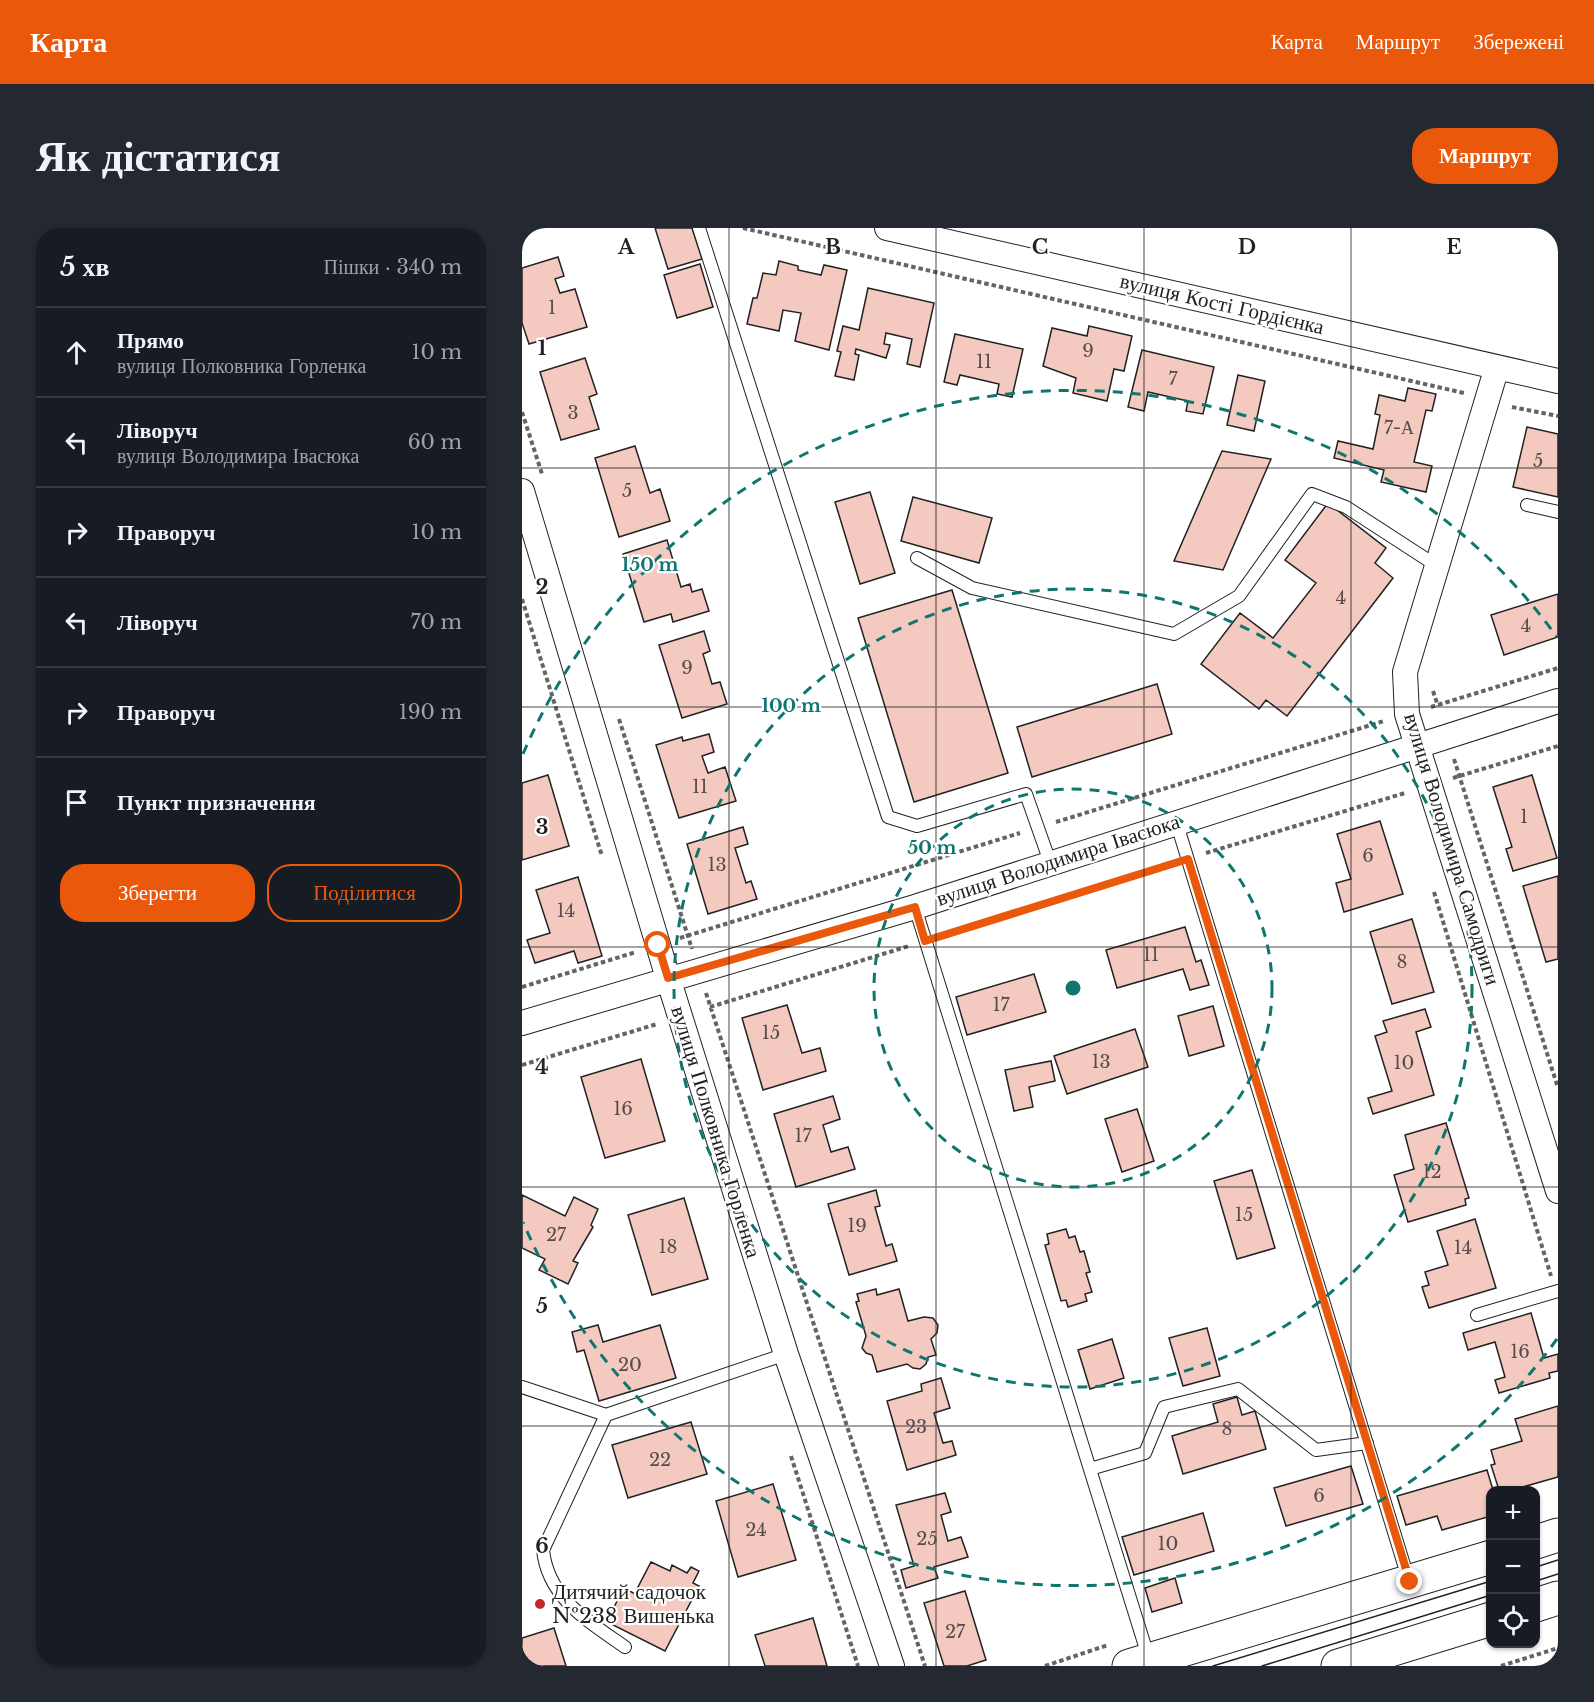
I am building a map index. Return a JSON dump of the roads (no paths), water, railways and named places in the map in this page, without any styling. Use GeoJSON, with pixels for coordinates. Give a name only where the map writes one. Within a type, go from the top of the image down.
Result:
{"type":"FeatureCollection","features":[{"type":"Feature","properties":{"kind":"highway"},"geometry":{"type":"LineString","coordinates":[[1540,1541],[1558,1535]]}},
{"type":"Feature","properties":{"kind":"highway"},"geometry":{"type":"LineString","coordinates":[[1139,1663],[1486,1559]]}},
{"type":"Feature","properties":{"kind":"highway"},"geometry":{"type":"LineString","coordinates":[[1540,1604],[1558,1598]]}},
{"type":"Feature","properties":{"kind":"highway"},"geometry":{"type":"LineString","coordinates":[[1338,1666],[1486,1621]]}},
{"type":"Feature","properties":{"kind":"street","name":"вулиця Кості Гордієнка"},"geometry":{"type":"LineString","coordinates":[[887,228],[1558,381]]}},
{"type":"Feature","properties":{"kind":"street","name":"вулиця Володимира Самодриги"},"geometry":{"type":"LineString","coordinates":[[1497,367],[1405,672],[1407,714],[1558,1191]]}},
{"type":"Feature","properties":{"kind":"street","name":"вулиця Полковника Горленка"},"geometry":{"type":"LineString","coordinates":[[522,491],[668,978],[786,1354],[892,1666]]}},
{"type":"Feature","properties":{"kind":"street","name":"вулиця Володимира Івасюка"},"geometry":{"type":"LineString","coordinates":[[522,1023],[668,978],[915,907],[1176,821],[1558,700]]}},
{"type":"Feature","properties":{"kind":"lane"},"geometry":{"type":"LineString","coordinates":[[699,228],[888,817],[917,826],[1026,794],[1050,862]]}},
{"type":"Feature","properties":{"kind":"lane"},"geometry":{"type":"LineString","coordinates":[[917,558],[972,588],[1174,634],[1239,596],[1312,494],[1346,507],[1437,566]]}},
{"type":"Feature","properties":{"kind":"lane"},"geometry":{"type":"LineString","coordinates":[[1527,505],[1558,512]]}},
{"type":"Feature","properties":{"kind":"lane"},"geometry":{"type":"LineString","coordinates":[[1176,821],[1410,1582]]}},
{"type":"Feature","properties":{"kind":"lane"},"geometry":{"type":"LineString","coordinates":[[915,907],[1090,1469],[1139,1663]]}},
{"type":"Feature","properties":{"kind":"lane"},"geometry":{"type":"LineString","coordinates":[[1477,1315],[1557,1291]]}},
{"type":"Feature","properties":{"kind":"lane"},"geometry":{"type":"LineString","coordinates":[[522,1386],[606,1415],[786,1354]]}},
{"type":"Feature","properties":{"kind":"lane"},"geometry":{"type":"LineString","coordinates":[[1090,1469],[1145,1453],[1164,1407],[1238,1389],[1316,1450],[1367,1443]]}},
{"type":"Feature","properties":{"kind":"lane"},"geometry":{"type":"LineString","coordinates":[[606,1415],[543,1550],[545,1569],[557,1592],[584,1618],[625,1647]]}},
{"type":"Feature","properties":{"kind":"tram line"},"geometry":{"type":"LineString","coordinates":[[1540,1566],[1558,1560]]}},
{"type":"Feature","properties":{"kind":"tram line"},"geometry":{"type":"LineString","coordinates":[[1540,1580],[1558,1574]]}},
{"type":"Feature","properties":{"kind":"tram line"},"geometry":{"type":"LineString","coordinates":[[1213,1666],[1486,1583]]}},
{"type":"Feature","properties":{"kind":"tram line"},"geometry":{"type":"LineString","coordinates":[[1262,1666],[1486,1597]]}},
{"type":"Feature","properties":{"kind":"place","name":"Дитячий садочок №238 Вишенька"},"geometry":{"type":"Point","coordinates":[540,1604]}}]}
